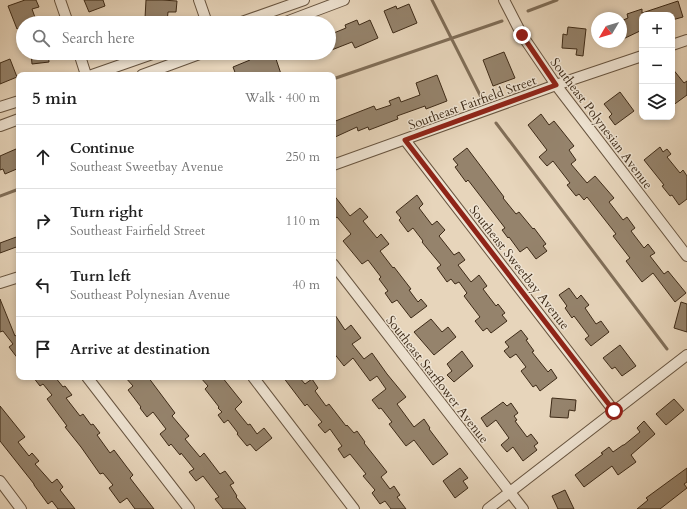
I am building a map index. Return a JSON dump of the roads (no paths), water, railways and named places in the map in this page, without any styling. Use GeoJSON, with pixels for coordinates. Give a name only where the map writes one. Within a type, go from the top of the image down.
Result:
{"type":"FeatureCollection","features":[{"type":"Feature","properties":{"kind":"street"},"geometry":{"type":"LineString","coordinates":[[60,0],[66,16]]}},
{"type":"Feature","properties":{"kind":"street"},"geometry":{"type":"LineString","coordinates":[[199,0],[205,16]]}},
{"type":"Feature","properties":{"kind":"street"},"geometry":{"type":"LineString","coordinates":[[259,16],[304,0]]}},
{"type":"Feature","properties":{"kind":"street"},"geometry":{"type":"LineString","coordinates":[[302,16],[344,0]]}},
{"type":"Feature","properties":{"kind":"street","name":"Southeast Polynesian Avenue"},"geometry":{"type":"LineString","coordinates":[[504,0],[522,35],[556,85],[687,256]]}},
{"type":"Feature","properties":{"kind":"street"},"geometry":{"type":"LineString","coordinates":[[675,44],[687,40]]}},
{"type":"Feature","properties":{"kind":"street","name":"Southeast Fairfield Street"},"geometry":{"type":"LineString","coordinates":[[336,164],[556,85],[639,57]]}},
{"type":"Feature","properties":{"kind":"street"},"geometry":{"type":"LineString","coordinates":[[81,60],[85,72]]}},
{"type":"Feature","properties":{"kind":"street"},"geometry":{"type":"LineString","coordinates":[[101,72],[135,60]]}},
{"type":"Feature","properties":{"kind":"street"},"geometry":{"type":"LineString","coordinates":[[150,72],[183,60]]}},
{"type":"Feature","properties":{"kind":"street"},"geometry":{"type":"LineString","coordinates":[[0,107],[16,101]]}},
{"type":"Feature","properties":{"kind":"street"},"geometry":{"type":"LineString","coordinates":[[0,126],[16,120]]}},
{"type":"Feature","properties":{"kind":"street","name":"Southeast Sweetbay Avenue"},"geometry":{"type":"LineString","coordinates":[[405,140],[614,411]]}},
{"type":"Feature","properties":{"kind":"street","name":"Southeast Starflower Avenue"},"geometry":{"type":"LineString","coordinates":[[336,268],[523,509]]}},
{"type":"Feature","properties":{"kind":"street"},"geometry":{"type":"LineString","coordinates":[[0,283],[16,278]]}},
{"type":"Feature","properties":{"kind":"street"},"geometry":{"type":"LineString","coordinates":[[488,509],[687,355]]}},
{"type":"Feature","properties":{"kind":"street"},"geometry":{"type":"LineString","coordinates":[[89,380],[189,509]]}},
{"type":"Feature","properties":{"kind":"street"},"geometry":{"type":"LineString","coordinates":[[255,380],[354,509]]}},
{"type":"Feature","properties":{"kind":"street"},"geometry":{"type":"LineString","coordinates":[[0,481],[21,509]]}},
{"type":"Feature","properties":{"kind":"waterway"},"geometry":{"type":"LineString","coordinates":[[432,0],[481,97]]}},
{"type":"Feature","properties":{"kind":"waterway"},"geometry":{"type":"LineString","coordinates":[[528,11],[557,0]]}},
{"type":"Feature","properties":{"kind":"waterway"},"geometry":{"type":"LineString","coordinates":[[336,78],[502,21]]}},
{"type":"Feature","properties":{"kind":"waterway"},"geometry":{"type":"LineString","coordinates":[[496,123],[667,349]]}},
{"type":"Feature","properties":{"kind":"waterway"},"geometry":{"type":"LineString","coordinates":[[0,196],[16,190]]}}]}
